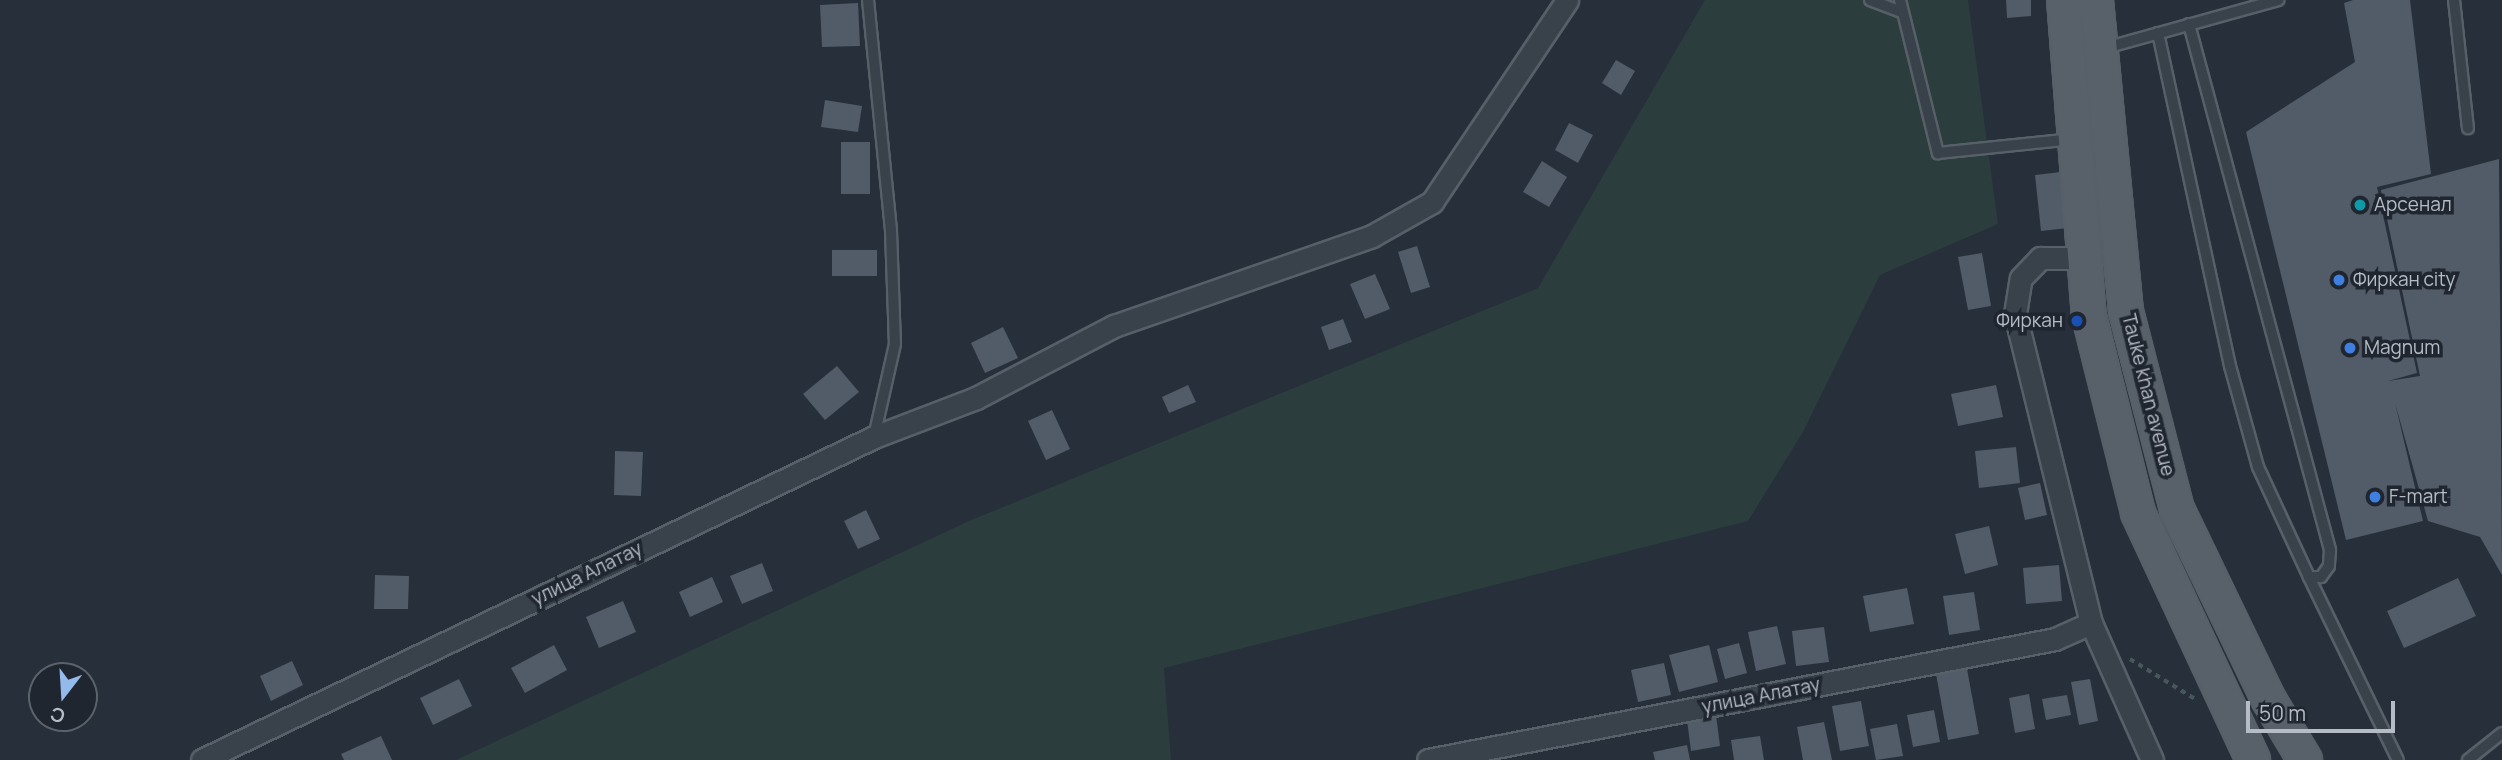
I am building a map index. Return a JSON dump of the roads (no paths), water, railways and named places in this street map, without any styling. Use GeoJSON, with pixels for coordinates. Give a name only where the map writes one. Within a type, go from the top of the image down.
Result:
{"type":"FeatureCollection","features":[{"type":"Feature","properties":{"kind":"main road","name":"Tauke khan avenue"},"geometry":{"type":"LineString","coordinates":[[2064,0],[2083,51],[2126,311],[2177,509],[2269,700],[2305,760]]}},
{"type":"Feature","properties":{"kind":"main road","name":"Tauke khan avenue"},"geometry":{"type":"LineString","coordinates":[[2096,0],[2083,51],[2074,139],[2089,316],[2138,513],[2230,720],[2253,760]]}},
{"type":"Feature","properties":{"kind":"street","name":"улица Алатау"},"geometry":{"type":"LineString","coordinates":[[202,760],[874,437],[976,398],[1114,326],[1373,236],[1432,202],[1567,0]]}},
{"type":"Feature","properties":{"kind":"street"},"geometry":{"type":"LineString","coordinates":[[2084,258],[2040,258],[2021,278],[2015,314],[2076,545],[2091,623],[2152,760]]}},
{"type":"Feature","properties":{"kind":"street","name":"улица Алатау"},"geometry":{"type":"LineString","coordinates":[[1428,760],[2055,639],[2091,623]]}},
{"type":"Feature","properties":{"kind":"lane"},"geometry":{"type":"LineString","coordinates":[[869,0],[891,231],[895,344],[874,437]]}},
{"type":"Feature","properties":{"kind":"lane"},"geometry":{"type":"LineString","coordinates":[[1870,0],[1902,12]]}},
{"type":"Feature","properties":{"kind":"lane"},"geometry":{"type":"LineString","coordinates":[[1900,0],[1938,153],[2074,139]]}},
{"type":"Feature","properties":{"kind":"lane"},"geometry":{"type":"LineString","coordinates":[[2083,51],[2278,0]]}},
{"type":"Feature","properties":{"kind":"lane"},"geometry":{"type":"LineString","coordinates":[[2454,0],[2468,128]]}},
{"type":"Feature","properties":{"kind":"lane"},"geometry":{"type":"LineString","coordinates":[[2189,24],[2330,550],[2329,566],[2321,577],[2309,578]]}},
{"type":"Feature","properties":{"kind":"lane"},"geometry":{"type":"LineString","coordinates":[[2158,33],[2251,442],[2309,578],[2398,760]]}},
{"type":"Feature","properties":{"kind":"lane"},"geometry":{"type":"LineString","coordinates":[[2468,760],[2502,733]]}},
{"type":"Feature","properties":{"kind":"place","name":"Арсенал"},"geometry":{"type":"Point","coordinates":[2360,205]}},
{"type":"Feature","properties":{"kind":"place","name":"Фиркан city"},"geometry":{"type":"Point","coordinates":[2339,280]}},
{"type":"Feature","properties":{"kind":"place","name":"Фиркан"},"geometry":{"type":"Point","coordinates":[2077,321]}},
{"type":"Feature","properties":{"kind":"place","name":"Magnum"},"geometry":{"type":"Point","coordinates":[2350,348]}},
{"type":"Feature","properties":{"kind":"place","name":"F-mart"},"geometry":{"type":"Point","coordinates":[2375,497]}}]}
